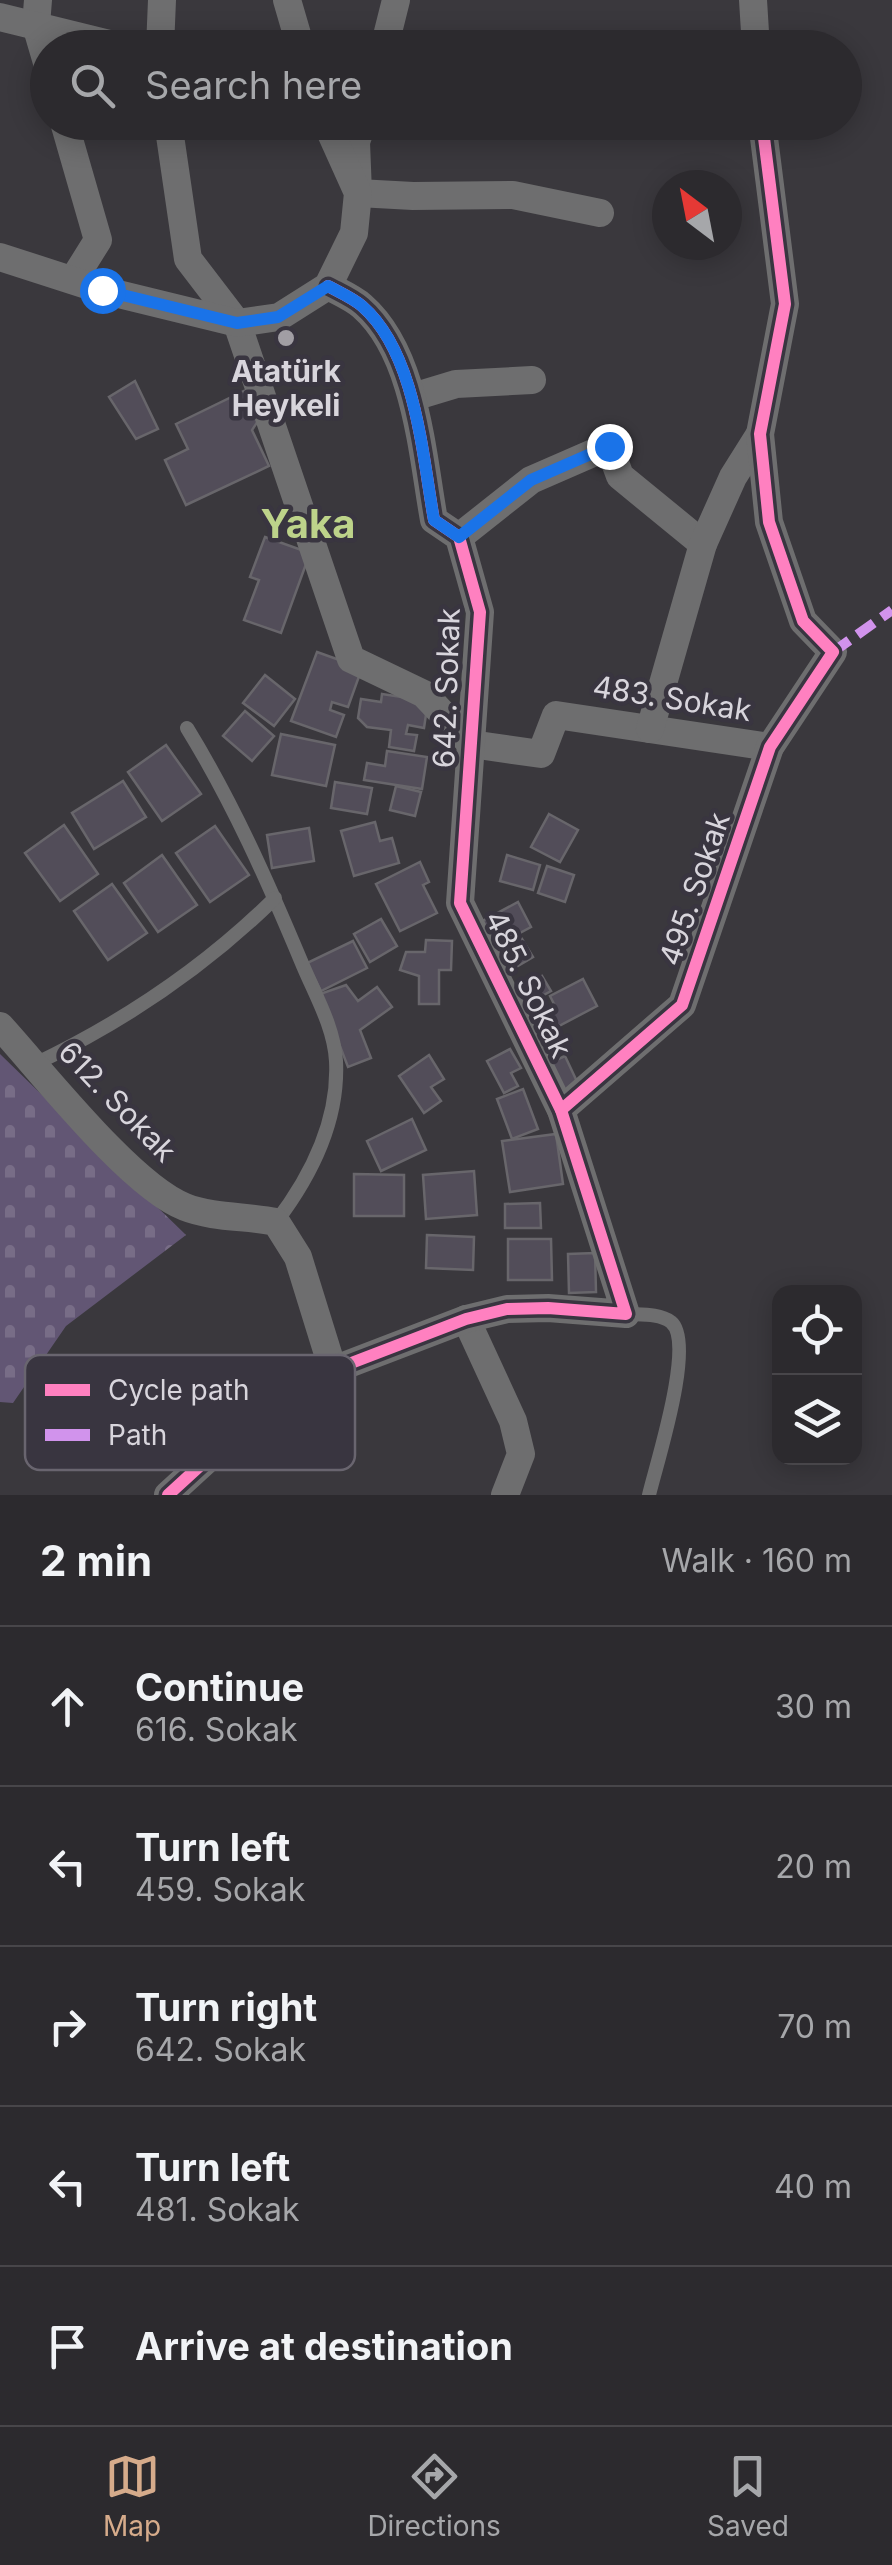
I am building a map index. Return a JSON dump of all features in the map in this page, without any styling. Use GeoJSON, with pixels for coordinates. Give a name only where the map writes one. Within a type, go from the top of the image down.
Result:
{"type":"FeatureCollection","features":[{"type":"Feature","properties":{"kind":"street"},"geometry":{"type":"LineString","coordinates":[[161,30],[162,0]]}},
{"type":"Feature","properties":{"kind":"street"},"geometry":{"type":"LineString","coordinates":[[287,0],[295,30]]}},
{"type":"Feature","properties":{"kind":"street"},"geometry":{"type":"LineString","coordinates":[[388,30],[396,0]]}},
{"type":"Feature","properties":{"kind":"street"},"geometry":{"type":"LineString","coordinates":[[753,0],[755,30]]}},
{"type":"Feature","properties":{"kind":"street"},"geometry":{"type":"LineString","coordinates":[[0,16],[37,12],[82,30]]}},
{"type":"Feature","properties":{"kind":"street"},"geometry":{"type":"LineString","coordinates":[[69,140],[98,240],[73,280]]}},
{"type":"Feature","properties":{"kind":"street"},"geometry":{"type":"LineString","coordinates":[[171,140],[188,259],[237,323],[351,659],[424,694],[472,744]]}},
{"type":"Feature","properties":{"kind":"street"},"geometry":{"type":"LineString","coordinates":[[334,140],[358,193]]}},
{"type":"Feature","properties":{"kind":"street"},"geometry":{"type":"LineString","coordinates":[[0,257],[237,323],[278,317],[328,286],[354,233],[357,140]]}},
{"type":"Feature","properties":{"kind":"street"},"geometry":{"type":"LineString","coordinates":[[650,729],[702,544],[733,477],[760,434],[785,304],[764,140]]}},
{"type":"Feature","properties":{"kind":"street"},"geometry":{"type":"LineString","coordinates":[[358,193],[512,195],[600,213]]}},
{"type":"Feature","properties":{"kind":"street","name":"642. Sokak"},"geometry":{"type":"LineString","coordinates":[[328,286],[363,307],[395,350],[413,397],[434,520],[459,537],[480,612],[460,903]]}},
{"type":"Feature","properties":{"kind":"street"},"geometry":{"type":"LineString","coordinates":[[413,397],[456,384],[532,380]]}},
{"type":"Feature","properties":{"kind":"street","name":"495. Sokak"},"geometry":{"type":"LineString","coordinates":[[561,1110],[682,1005],[770,747],[833,652],[803,621],[769,522],[760,434]]}},
{"type":"Feature","properties":{"kind":"street"},"geometry":{"type":"LineString","coordinates":[[459,537],[531,480],[609,446],[620,476],[702,544]]}},
{"type":"Feature","properties":{"kind":"street","name":"483. Sokak"},"geometry":{"type":"LineString","coordinates":[[472,744],[541,754],[556,715],[770,747]]}},
{"type":"Feature","properties":{"kind":"street","name":"485. Sokak"},"geometry":{"type":"LineString","coordinates":[[460,903],[561,1110],[626,1314]]}},
{"type":"Feature","properties":{"kind":"street","name":"612. Sokak"},"geometry":{"type":"LineString","coordinates":[[0,1026],[148,1185],[195,1210],[276,1222]]}},
{"type":"Feature","properties":{"kind":"street"},"geometry":{"type":"LineString","coordinates":[[276,1222],[298,1257],[327,1355]]}},
{"type":"Feature","properties":{"kind":"street"},"geometry":{"type":"LineString","coordinates":[[355,1361],[466,1319],[507,1309],[626,1314]]}},
{"type":"Feature","properties":{"kind":"street"},"geometry":{"type":"LineString","coordinates":[[466,1319],[514,1421],[521,1454],[505,1495]]}},
{"type":"Feature","properties":{"kind":"street"},"geometry":{"type":"LineString","coordinates":[[168,1495],[195,1470]]}},
{"type":"Feature","properties":{"kind":"lane"},"geometry":{"type":"LineString","coordinates":[[187,728],[244,827],[333,1038],[335,1088],[324,1135],[302,1185],[276,1222]]}},
{"type":"Feature","properties":{"kind":"lane"},"geometry":{"type":"LineString","coordinates":[[34,1064],[82,1041],[172,986],[243,930],[275,898]]}},
{"type":"Feature","properties":{"kind":"lane"},"geometry":{"type":"LineString","coordinates":[[626,1314],[668,1320],[674,1324],[680,1340],[674,1393],[649,1495]]}},
{"type":"Feature","properties":{"kind":"green space"},"geometry":{"type":"Polygon","coordinates":[[[0,1054],[186,1235],[66,1326],[46,1355],[25,1355],[25,1386],[13,1403],[0,1402],[0,1054]]]}},
{"type":"Feature","properties":{"kind":"building"},"geometry":{"type":"Polygon","coordinates":[[[135,381],[158,429],[136,439],[109,397],[135,381]]]}},
{"type":"Feature","properties":{"kind":"building"},"geometry":{"type":"Polygon","coordinates":[[[244,391],[258,421],[252,430],[269,466],[186,505],[165,460],[188,449],[176,424],[244,391]]]}},
{"type":"Feature","properties":{"kind":"building"},"geometry":{"type":"Polygon","coordinates":[[[265,537],[310,553],[281,633],[244,620],[259,580],[250,577],[265,537]]]}},
{"type":"Feature","properties":{"kind":"building"},"geometry":{"type":"Polygon","coordinates":[[[317,652],[362,668],[348,707],[332,702],[330,710],[344,715],[336,737],[291,721],[317,652]]]}},
{"type":"Feature","properties":{"kind":"building"},"geometry":{"type":"Polygon","coordinates":[[[265,675],[295,699],[274,726],[243,703],[265,675]]]}},
{"type":"Feature","properties":{"kind":"building"},"geometry":{"type":"Polygon","coordinates":[[[382,694],[428,701],[424,728],[408,725],[406,734],[417,735],[414,751],[389,747],[391,730],[367,727],[358,718],[361,699],[381,702],[382,694]]]}},
{"type":"Feature","properties":{"kind":"building"},"geometry":{"type":"Polygon","coordinates":[[[245,711],[274,736],[252,761],[223,736],[245,711]]]}},
{"type":"Feature","properties":{"kind":"building"},"geometry":{"type":"Polygon","coordinates":[[[281,734],[335,745],[326,786],[272,775],[281,734]]]}},
{"type":"Feature","properties":{"kind":"building"},"geometry":{"type":"Polygon","coordinates":[[[166,745],[201,794],[162,821],[128,772],[166,745]]]}},
{"type":"Feature","properties":{"kind":"building"},"geometry":{"type":"Polygon","coordinates":[[[387,751],[427,757],[422,789],[364,780],[367,763],[385,766],[387,751]]]}},
{"type":"Feature","properties":{"kind":"building"},"geometry":{"type":"Polygon","coordinates":[[[123,781],[146,817],[94,849],[72,813],[123,781]]]}},
{"type":"Feature","properties":{"kind":"building"},"geometry":{"type":"Polygon","coordinates":[[[335,782],[372,788],[367,814],[331,808],[335,782]]]}},
{"type":"Feature","properties":{"kind":"building"},"geometry":{"type":"Polygon","coordinates":[[[396,786],[421,792],[415,816],[390,810],[396,786]]]}},
{"type":"Feature","properties":{"kind":"building"},"geometry":{"type":"Polygon","coordinates":[[[549,814],[578,830],[560,862],[531,847],[549,814]]]}},
{"type":"Feature","properties":{"kind":"building"},"geometry":{"type":"Polygon","coordinates":[[[375,822],[380,841],[392,838],[399,863],[354,876],[341,831],[375,822]]]}},
{"type":"Feature","properties":{"kind":"building"},"geometry":{"type":"Polygon","coordinates":[[[64,825],[98,874],[60,901],[25,853],[64,825]]]}},
{"type":"Feature","properties":{"kind":"building"},"geometry":{"type":"Polygon","coordinates":[[[215,826],[249,875],[210,902],[176,853],[215,826]]]}},
{"type":"Feature","properties":{"kind":"building"},"geometry":{"type":"Polygon","coordinates":[[[309,828],[314,861],[272,868],[267,835],[309,828]]]}},
{"type":"Feature","properties":{"kind":"building"},"geometry":{"type":"Polygon","coordinates":[[[162,855],[197,905],[158,932],[124,883],[162,855]]]}},
{"type":"Feature","properties":{"kind":"building"},"geometry":{"type":"Polygon","coordinates":[[[507,855],[540,865],[533,890],[500,881],[507,855]]]}},
{"type":"Feature","properties":{"kind":"building"},"geometry":{"type":"Polygon","coordinates":[[[420,862],[429,882],[423,885],[437,913],[400,931],[376,884],[420,862]]]}},
{"type":"Feature","properties":{"kind":"building"},"geometry":{"type":"Polygon","coordinates":[[[547,866],[574,875],[565,902],[538,893],[547,866]]]}},
{"type":"Feature","properties":{"kind":"building"},"geometry":{"type":"Polygon","coordinates":[[[112,884],[147,933],[108,960],[74,911],[112,884]]]}},
{"type":"Feature","properties":{"kind":"building"},"geometry":{"type":"Polygon","coordinates":[[[518,902],[531,927],[488,950],[475,925],[518,902]]]}},
{"type":"Feature","properties":{"kind":"building"},"geometry":{"type":"Polygon","coordinates":[[[381,919],[397,946],[370,962],[354,934],[381,919]]]}},
{"type":"Feature","properties":{"kind":"building"},"geometry":{"type":"Polygon","coordinates":[[[522,939],[533,957],[501,976],[490,958],[522,939]]]}},
{"type":"Feature","properties":{"kind":"building"},"geometry":{"type":"Polygon","coordinates":[[[426,940],[452,941],[451,970],[439,970],[439,1004],[419,1004],[419,976],[400,970],[406,952],[425,952],[426,940]]]}},
{"type":"Feature","properties":{"kind":"building"},"geometry":{"type":"Polygon","coordinates":[[[353,941],[367,968],[321,991],[307,963],[353,941]]]}},
{"type":"Feature","properties":{"kind":"building"},"geometry":{"type":"Polygon","coordinates":[[[542,976],[551,991],[518,1009],[509,993],[542,976]]]}},
{"type":"Feature","properties":{"kind":"building"},"geometry":{"type":"Polygon","coordinates":[[[583,979],[597,1006],[557,1027],[547,1008],[554,1004],[550,996],[583,979]]]}},
{"type":"Feature","properties":{"kind":"building"},"geometry":{"type":"Polygon","coordinates":[[[346,985],[358,1001],[377,987],[392,1007],[360,1030],[371,1058],[348,1067],[320,994],[346,985]]]}},
{"type":"Feature","properties":{"kind":"building"},"geometry":{"type":"Polygon","coordinates":[[[544,1010],[552,1026],[531,1037],[522,1021],[544,1010]]]}},
{"type":"Feature","properties":{"kind":"building"},"geometry":{"type":"Polygon","coordinates":[[[510,1049],[521,1068],[511,1073],[518,1086],[504,1093],[487,1061],[510,1049]]]}},
{"type":"Feature","properties":{"kind":"building"},"geometry":{"type":"Polygon","coordinates":[[[429,1055],[444,1079],[431,1087],[441,1101],[424,1113],[399,1076],[429,1055]]]}},
{"type":"Feature","properties":{"kind":"building"},"geometry":{"type":"Polygon","coordinates":[[[565,1056],[580,1088],[561,1098],[545,1065],[565,1056]]]}},
{"type":"Feature","properties":{"kind":"building"},"geometry":{"type":"Polygon","coordinates":[[[523,1089],[538,1129],[512,1139],[497,1099],[523,1089]]]}},
{"type":"Feature","properties":{"kind":"building"},"geometry":{"type":"Polygon","coordinates":[[[412,1119],[426,1150],[381,1171],[367,1141],[412,1119]]]}},
{"type":"Feature","properties":{"kind":"building"},"geometry":{"type":"Polygon","coordinates":[[[556,1134],[563,1184],[510,1192],[502,1141],[556,1134]]]}},
{"type":"Feature","properties":{"kind":"building"},"geometry":{"type":"Polygon","coordinates":[[[474,1171],[477,1215],[426,1219],[423,1175],[474,1171]]]}},
{"type":"Feature","properties":{"kind":"building"},"geometry":{"type":"Polygon","coordinates":[[[354,1174],[404,1175],[404,1216],[354,1216],[354,1174]]]}},
{"type":"Feature","properties":{"kind":"building"},"geometry":{"type":"Polygon","coordinates":[[[540,1203],[541,1228],[505,1228],[505,1204],[540,1203]]]}},
{"type":"Feature","properties":{"kind":"building"},"geometry":{"type":"Polygon","coordinates":[[[427,1235],[474,1237],[473,1270],[426,1268],[427,1235]]]}},
{"type":"Feature","properties":{"kind":"building"},"geometry":{"type":"Polygon","coordinates":[[[508,1239],[551,1239],[552,1280],[508,1280],[508,1239]]]}},
{"type":"Feature","properties":{"kind":"building"},"geometry":{"type":"Polygon","coordinates":[[[595,1253],[596,1292],[569,1293],[568,1254],[595,1253]]]}},
{"type":"Feature","properties":{"kind":"marked path"},"geometry":{"type":"LineString","coordinates":[[833,652],[892,610]]}},
{"type":"Feature","properties":{"kind":"cycle path"},"geometry":{"type":"LineString","coordinates":[[561,1110],[682,1005],[770,747],[833,652],[803,621],[769,522],[760,434],[785,304],[764,140]]}},
{"type":"Feature","properties":{"kind":"cycle path"},"geometry":{"type":"LineString","coordinates":[[328,286],[362,306],[394,350],[414,406],[434,520],[459,537],[480,612],[460,903],[561,1110],[626,1314],[507,1309],[466,1319],[355,1362]]}},
{"type":"Feature","properties":{"kind":"cycle path"},"geometry":{"type":"LineString","coordinates":[[168,1495],[195,1470]]}},
{"type":"Feature","properties":{"kind":"place","name":"Atatürk Heykeli"},"geometry":{"type":"Point","coordinates":[286,338]}},
{"type":"Feature","properties":{"kind":"district","name":"Yaka"},"geometry":{"type":"Point","coordinates":[308,524]}},
{"type":"Feature","properties":{"kind":"route"},"geometry":{"type":"LineString","coordinates":[[102,290],[237,323],[278,317],[328,286],[363,307],[395,350],[413,397],[434,520],[459,537],[531,480],[609,446]]}}]}
